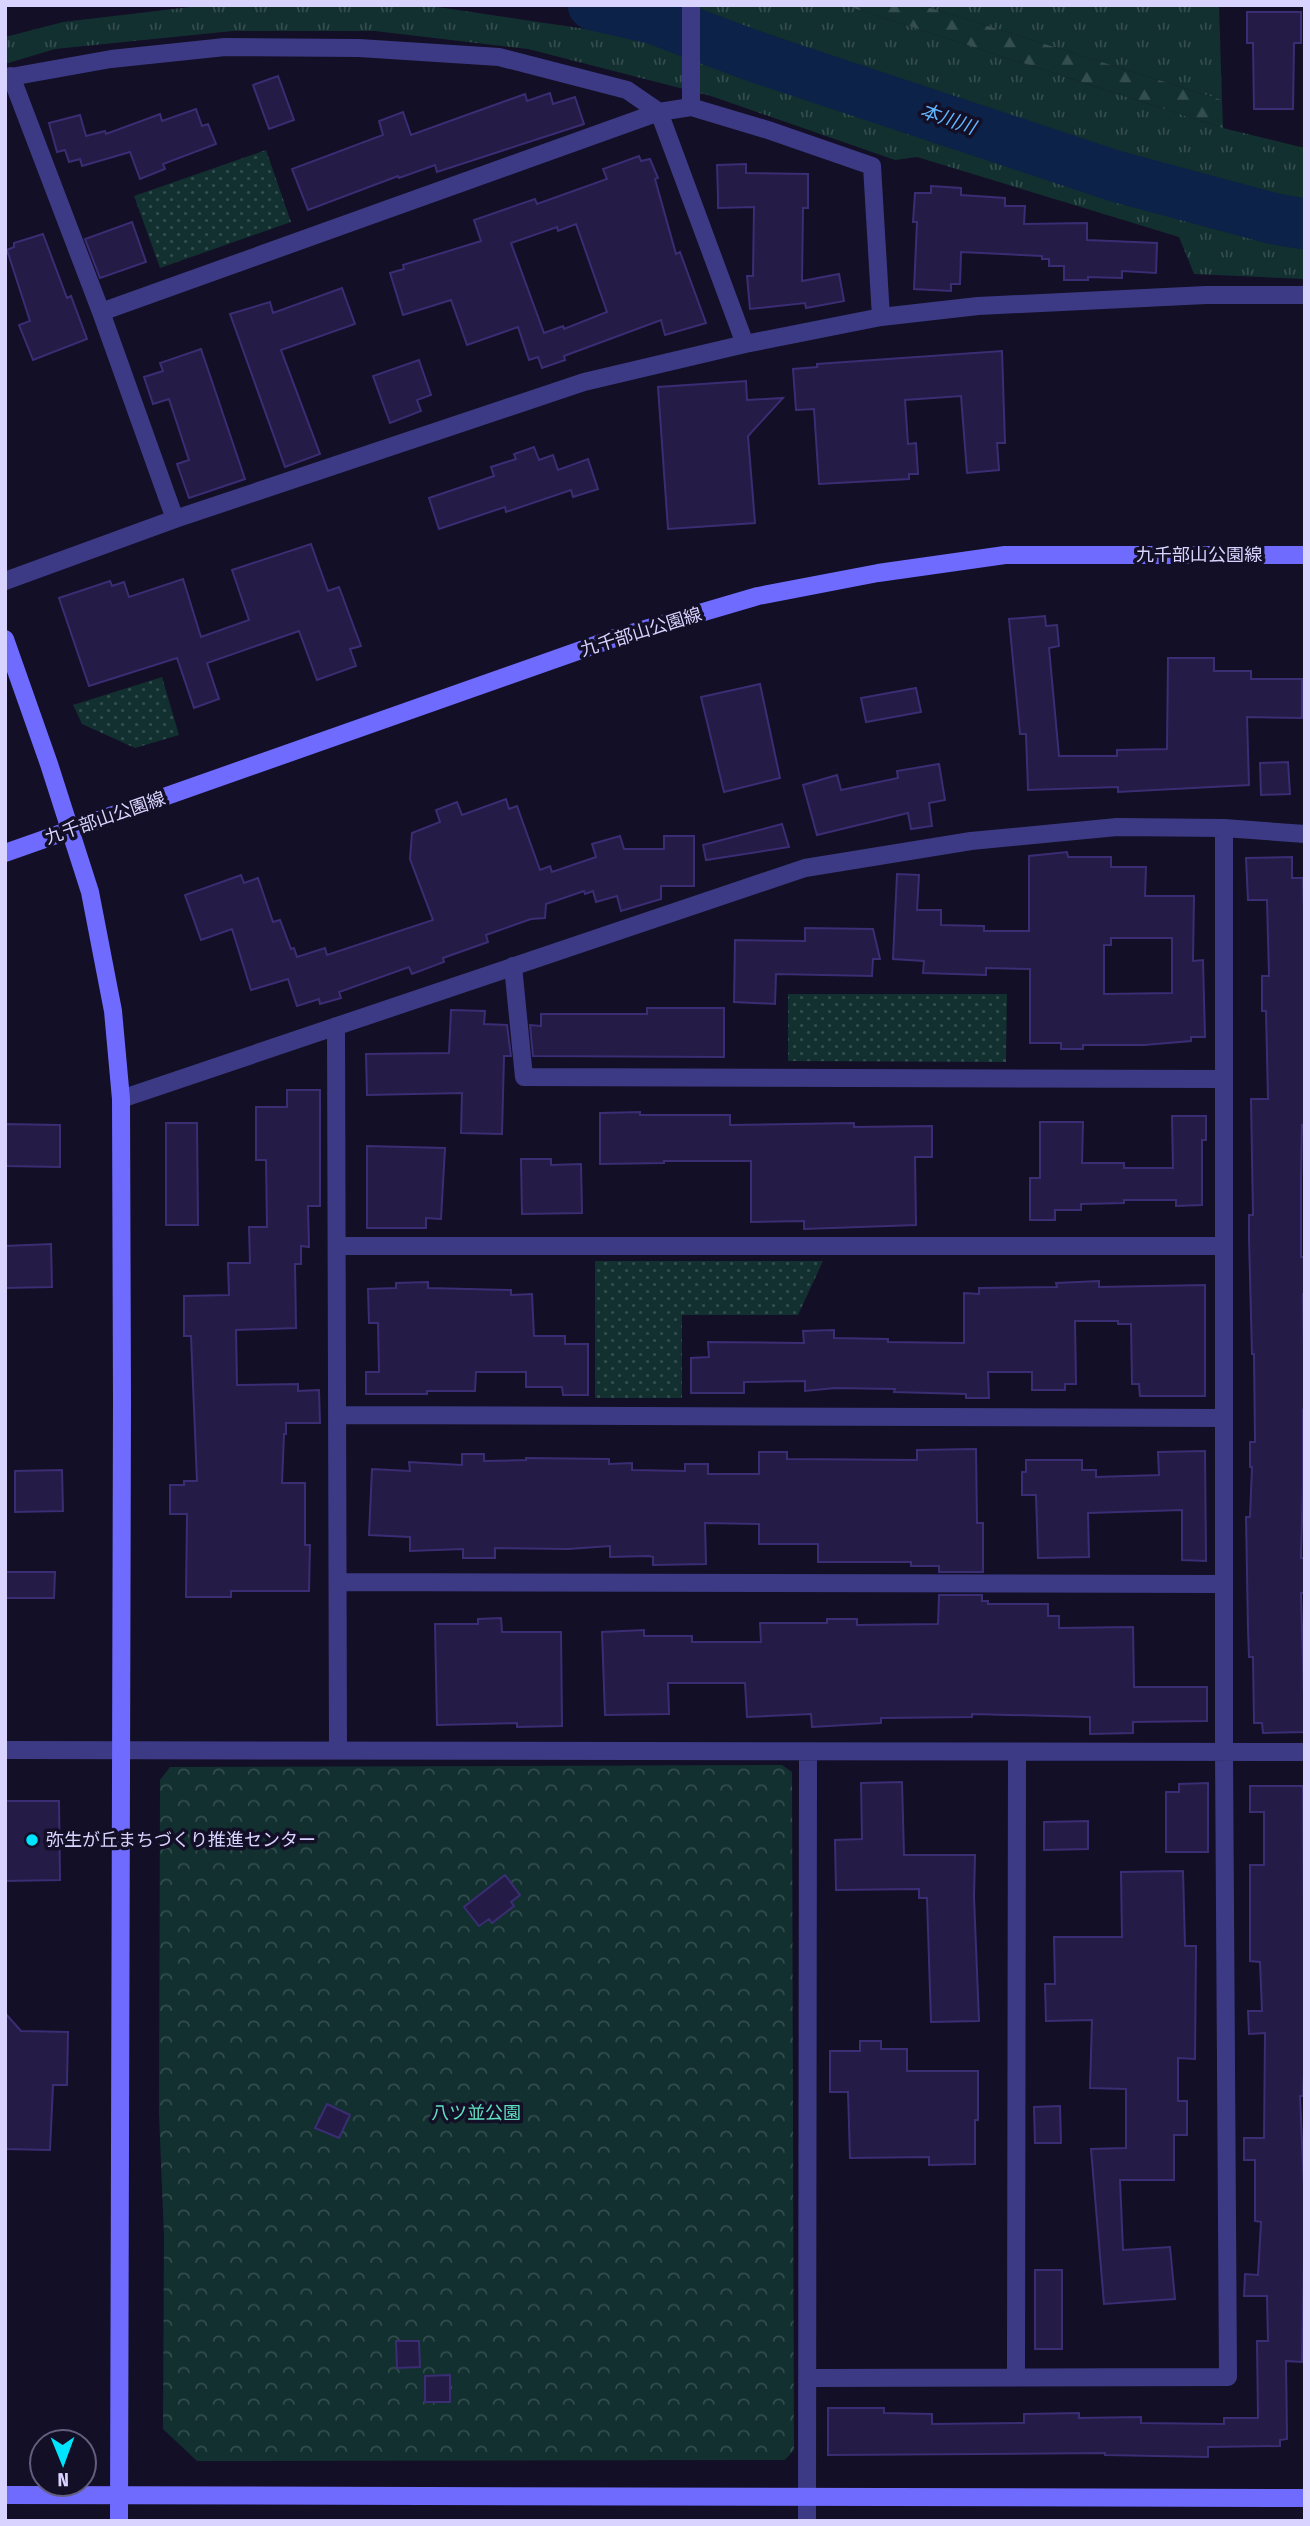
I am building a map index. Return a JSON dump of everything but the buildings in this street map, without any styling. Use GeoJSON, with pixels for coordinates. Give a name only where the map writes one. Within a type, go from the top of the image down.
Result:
{"type":"FeatureCollection","features":[{"type":"Feature","properties":{"kind":"street"},"geometry":{"type":"LineString","coordinates":[[691,5],[691,107]]}},
{"type":"Feature","properties":{"kind":"street"},"geometry":{"type":"LineString","coordinates":[[175,519],[101,312],[8,77],[111,59],[225,47],[359,48],[499,57],[627,90],[659,112],[745,344]]}},
{"type":"Feature","properties":{"kind":"street"},"geometry":{"type":"LineString","coordinates":[[101,312],[659,112],[691,107],[872,166],[881,317]]}},
{"type":"Feature","properties":{"kind":"street"},"geometry":{"type":"LineString","coordinates":[[5,581],[175,519],[584,382],[745,344],[881,317],[978,306],[1206,295],[1305,295]]}},
{"type":"Feature","properties":{"kind":"street","name":"九千部山公園線"},"geometry":{"type":"LineString","coordinates":[[5,853],[615,638],[758,596],[878,572],[1005,555],[1305,555]]}},
{"type":"Feature","properties":{"kind":"street"},"geometry":{"type":"LineString","coordinates":[[5,639],[90,892],[113,1011],[121,1099],[119,2521]]}},
{"type":"Feature","properties":{"kind":"street"},"geometry":{"type":"LineString","coordinates":[[121,1099],[805,869],[971,841],[1117,827],[1224,828],[1305,834]]}},
{"type":"Feature","properties":{"kind":"street"},"geometry":{"type":"LineString","coordinates":[[807,2378],[1227,2376],[1224,828]]}},
{"type":"Feature","properties":{"kind":"street"},"geometry":{"type":"LineString","coordinates":[[513,967],[524,1077],[1224,1079]]}},
{"type":"Feature","properties":{"kind":"street"},"geometry":{"type":"LineString","coordinates":[[335,1026],[338,1750]]}},
{"type":"Feature","properties":{"kind":"street"},"geometry":{"type":"LineString","coordinates":[[337,1246],[1224,1246]]}},
{"type":"Feature","properties":{"kind":"street"},"geometry":{"type":"LineString","coordinates":[[337,1415],[1224,1418]]}},
{"type":"Feature","properties":{"kind":"street"},"geometry":{"type":"LineString","coordinates":[[338,1582],[1224,1584]]}},
{"type":"Feature","properties":{"kind":"street"},"geometry":{"type":"LineString","coordinates":[[5,1750],[1305,1752]]}},
{"type":"Feature","properties":{"kind":"street"},"geometry":{"type":"LineString","coordinates":[[807,2521],[808,1752]]}},
{"type":"Feature","properties":{"kind":"street"},"geometry":{"type":"LineString","coordinates":[[1016,2377],[1017,1752]]}},
{"type":"Feature","properties":{"kind":"street"},"geometry":{"type":"LineString","coordinates":[[5,2495],[1305,2498]]}},
{"type":"Feature","properties":{"kind":"green space"},"geometry":{"type":"Polygon","coordinates":[[[207,5],[424,5],[647,38],[1137,204],[1305,243],[1305,279],[1194,274],[1179,237],[917,157],[895,160],[711,96],[528,49],[375,31],[233,31],[55,49],[5,64],[5,37],[63,22],[207,5]]]}},
{"type":"Feature","properties":{"kind":"green space"},"geometry":{"type":"Polygon","coordinates":[[[684,5],[844,5],[1223,128],[1305,148],[1305,201],[1150,166],[684,5]]]}},
{"type":"Feature","properties":{"kind":"green space"},"geometry":{"type":"Polygon","coordinates":[[[844,5],[921,5],[1222,100],[1223,128],[844,5]]]}},
{"type":"Feature","properties":{"kind":"green space"},"geometry":{"type":"Polygon","coordinates":[[[921,5],[1219,5],[1222,100],[921,5]]]}},
{"type":"Feature","properties":{"kind":"green space"},"geometry":{"type":"Polygon","coordinates":[[[266,150],[291,222],[160,268],[134,196],[266,150]]]}},
{"type":"Feature","properties":{"kind":"green space"},"geometry":{"type":"Polygon","coordinates":[[[162,677],[179,735],[135,748],[82,724],[73,705],[162,677]]]}},
{"type":"Feature","properties":{"kind":"green space"},"geometry":{"type":"Polygon","coordinates":[[[788,994],[1007,994],[1006,1062],[788,1061],[788,994]]]}},
{"type":"Feature","properties":{"kind":"green space"},"geometry":{"type":"Polygon","coordinates":[[[595,1261],[823,1261],[798,1315],[682,1315],[682,1398],[595,1398],[595,1261]]]}},
{"type":"Feature","properties":{"kind":"green space","name":"八ツ並公園"},"geometry":{"type":"Polygon","coordinates":[[[782,1765],[792,1772],[794,2450],[785,2460],[197,2461],[163,2429],[164,2236],[159,2114],[160,1780],[170,1767],[782,1765]]]}},
{"type":"Feature","properties":{"kind":"waterway","name":"本川川"},"geometry":{"type":"LineString","coordinates":[[593,5],[655,19],[759,58],[1115,176],[1275,219],[1305,224]]}},
{"type":"Feature","properties":{"kind":"place","name":"弥生が丘まちづくり推進センター"},"geometry":{"type":"Point","coordinates":[32,1840]}}]}
